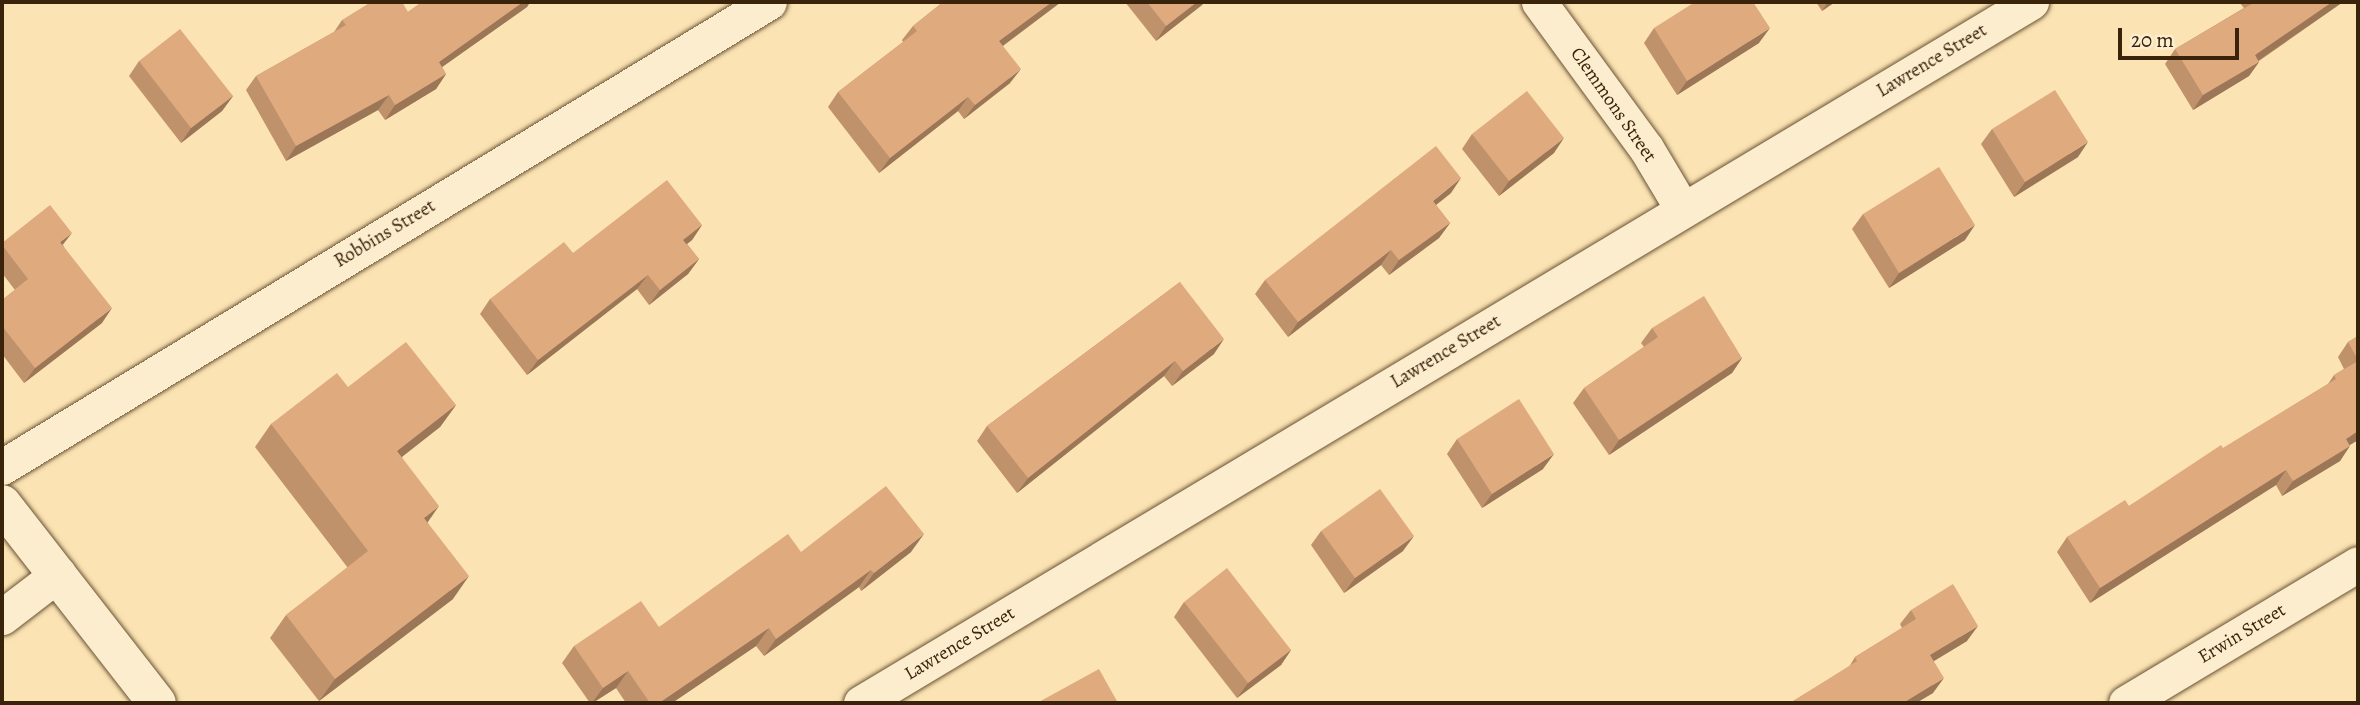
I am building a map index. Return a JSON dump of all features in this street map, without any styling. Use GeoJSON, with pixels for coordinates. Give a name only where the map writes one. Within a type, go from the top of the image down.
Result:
{"type":"FeatureCollection","features":[{"type":"Feature","properties":{"kind":"main road"},"geometry":{"type":"LineString","coordinates":[[2,503],[157,703]]}},
{"type":"Feature","properties":{"kind":"street","name":"Robbins Street"},"geometry":{"type":"LineString","coordinates":[[2,467],[769,2]]}},
{"type":"Feature","properties":{"kind":"street","name":"Clemmons Street"},"geometry":{"type":"LineString","coordinates":[[1539,2],[1646,148],[1683,210]]}},
{"type":"Feature","properties":{"kind":"street","name":"Lawrence Street"},"geometry":{"type":"LineString","coordinates":[[861,703],[2031,2]]}},
{"type":"Feature","properties":{"kind":"street","name":"Erwin Street"},"geometry":{"type":"LineString","coordinates":[[2126,703],[2358,564]]}},
{"type":"Feature","properties":{"kind":"street"},"geometry":{"type":"LineString","coordinates":[[2,617],[58,575]]}},
{"type":"Feature","properties":{"kind":"building"},"geometry":{"type":"Polygon","coordinates":[[[371,2],[402,2],[408,12],[422,2],[523,2],[439,62],[446,74],[395,105],[389,95],[296,146],[256,76],[346,25],[342,20],[371,2]]]}},
{"type":"Feature","properties":{"kind":"building"},"geometry":{"type":"Polygon","coordinates":[[[943,2],[1052,2],[999,41],[1021,69],[975,105],[968,97],[890,158],[838,92],[917,31],[913,26],[943,2]]]}},
{"type":"Feature","properties":{"kind":"building"},"geometry":{"type":"Polygon","coordinates":[[[1147,2],[1197,2],[1166,26],[1147,2]]]}},
{"type":"Feature","properties":{"kind":"building"},"geometry":{"type":"Polygon","coordinates":[[[1695,2],[1753,2],[1770,28],[1687,81],[1654,28],[1695,2]]]}},
{"type":"Feature","properties":{"kind":"building"},"geometry":{"type":"Polygon","coordinates":[[[2255,2],[2332,2],[2255,55],[2259,62],[2203,95],[2175,49],[2255,2]]]}},
{"type":"Feature","properties":{"kind":"building"},"geometry":{"type":"Polygon","coordinates":[[[180,29],[233,96],[191,128],[139,61],[180,29]]]}},
{"type":"Feature","properties":{"kind":"building"},"geometry":{"type":"Polygon","coordinates":[[[2055,90],[2088,142],[2025,182],[1992,129],[2055,90]]]}},
{"type":"Feature","properties":{"kind":"building"},"geometry":{"type":"Polygon","coordinates":[[[1527,91],[1564,138],[1509,181],[1472,134],[1527,91]]]}},
{"type":"Feature","properties":{"kind":"building"},"geometry":{"type":"Polygon","coordinates":[[[1436,146],[1461,178],[1433,201],[1450,223],[1399,260],[1391,250],[1298,322],[1265,280],[1436,146]]]}},
{"type":"Feature","properties":{"kind":"building"},"geometry":{"type":"Polygon","coordinates":[[[1939,167],[1975,225],[1899,273],[1863,214],[1939,167]]]}},
{"type":"Feature","properties":{"kind":"building"},"geometry":{"type":"Polygon","coordinates":[[[667,180],[702,225],[683,240],[699,259],[660,290],[648,275],[538,360],[490,299],[564,242],[573,253],[667,180]]]}},
{"type":"Feature","properties":{"kind":"building"},"geometry":{"type":"Polygon","coordinates":[[[50,205],[72,233],[60,242],[112,308],[35,368],[2,326],[2,300],[28,279],[2,243],[50,205]]]}},
{"type":"Feature","properties":{"kind":"building"},"geometry":{"type":"Polygon","coordinates":[[[1180,282],[1224,339],[1183,371],[1175,361],[1028,478],[987,426],[1180,282]]]}},
{"type":"Feature","properties":{"kind":"building"},"geometry":{"type":"Polygon","coordinates":[[[1704,296],[1742,358],[1619,440],[1584,388],[1658,337],[1652,328],[1704,296]]]}},
{"type":"Feature","properties":{"kind":"building"},"geometry":{"type":"Polygon","coordinates":[[[2358,336],[2358,360],[2348,342],[2358,336]]]}},
{"type":"Feature","properties":{"kind":"building"},"geometry":{"type":"Polygon","coordinates":[[[406,342],[456,405],[397,451],[439,506],[424,518],[469,576],[335,679],[286,615],[368,551],[271,424],[337,373],[348,387],[406,342]]]}},
{"type":"Feature","properties":{"kind":"building"},"geometry":{"type":"Polygon","coordinates":[[[2358,361],[2358,431],[2346,439],[2350,446],[2293,481],[2286,470],[2100,588],[2067,537],[2125,500],[2129,506],[2221,445],[2223,448],[2336,379],[2334,375],[2358,361]]]}},
{"type":"Feature","properties":{"kind":"building"},"geometry":{"type":"Polygon","coordinates":[[[1519,399],[1554,454],[1492,494],[1457,439],[1519,399]]]}},
{"type":"Feature","properties":{"kind":"building"},"geometry":{"type":"Polygon","coordinates":[[[886,486],[924,534],[874,573],[871,570],[776,639],[769,628],[659,703],[650,703],[628,671],[603,688],[574,646],[641,601],[659,627],[788,534],[801,552],[886,486]]]}},
{"type":"Feature","properties":{"kind":"building"},"geometry":{"type":"Polygon","coordinates":[[[1380,489],[1414,536],[1355,578],[1321,531],[1380,489]]]}},
{"type":"Feature","properties":{"kind":"building"},"geometry":{"type":"Polygon","coordinates":[[[1227,568],[1291,650],[1248,683],[1184,602],[1227,568]]]}},
{"type":"Feature","properties":{"kind":"building"},"geometry":{"type":"Polygon","coordinates":[[[1953,584],[1978,626],[1930,655],[1944,678],[1903,703],[1790,703],[1857,661],[1855,657],[1916,619],[1911,610],[1953,584]]]}},
{"type":"Feature","properties":{"kind":"building"},"geometry":{"type":"Polygon","coordinates":[[[1099,669],[1118,703],[1037,703],[1099,669]]]}}]}
